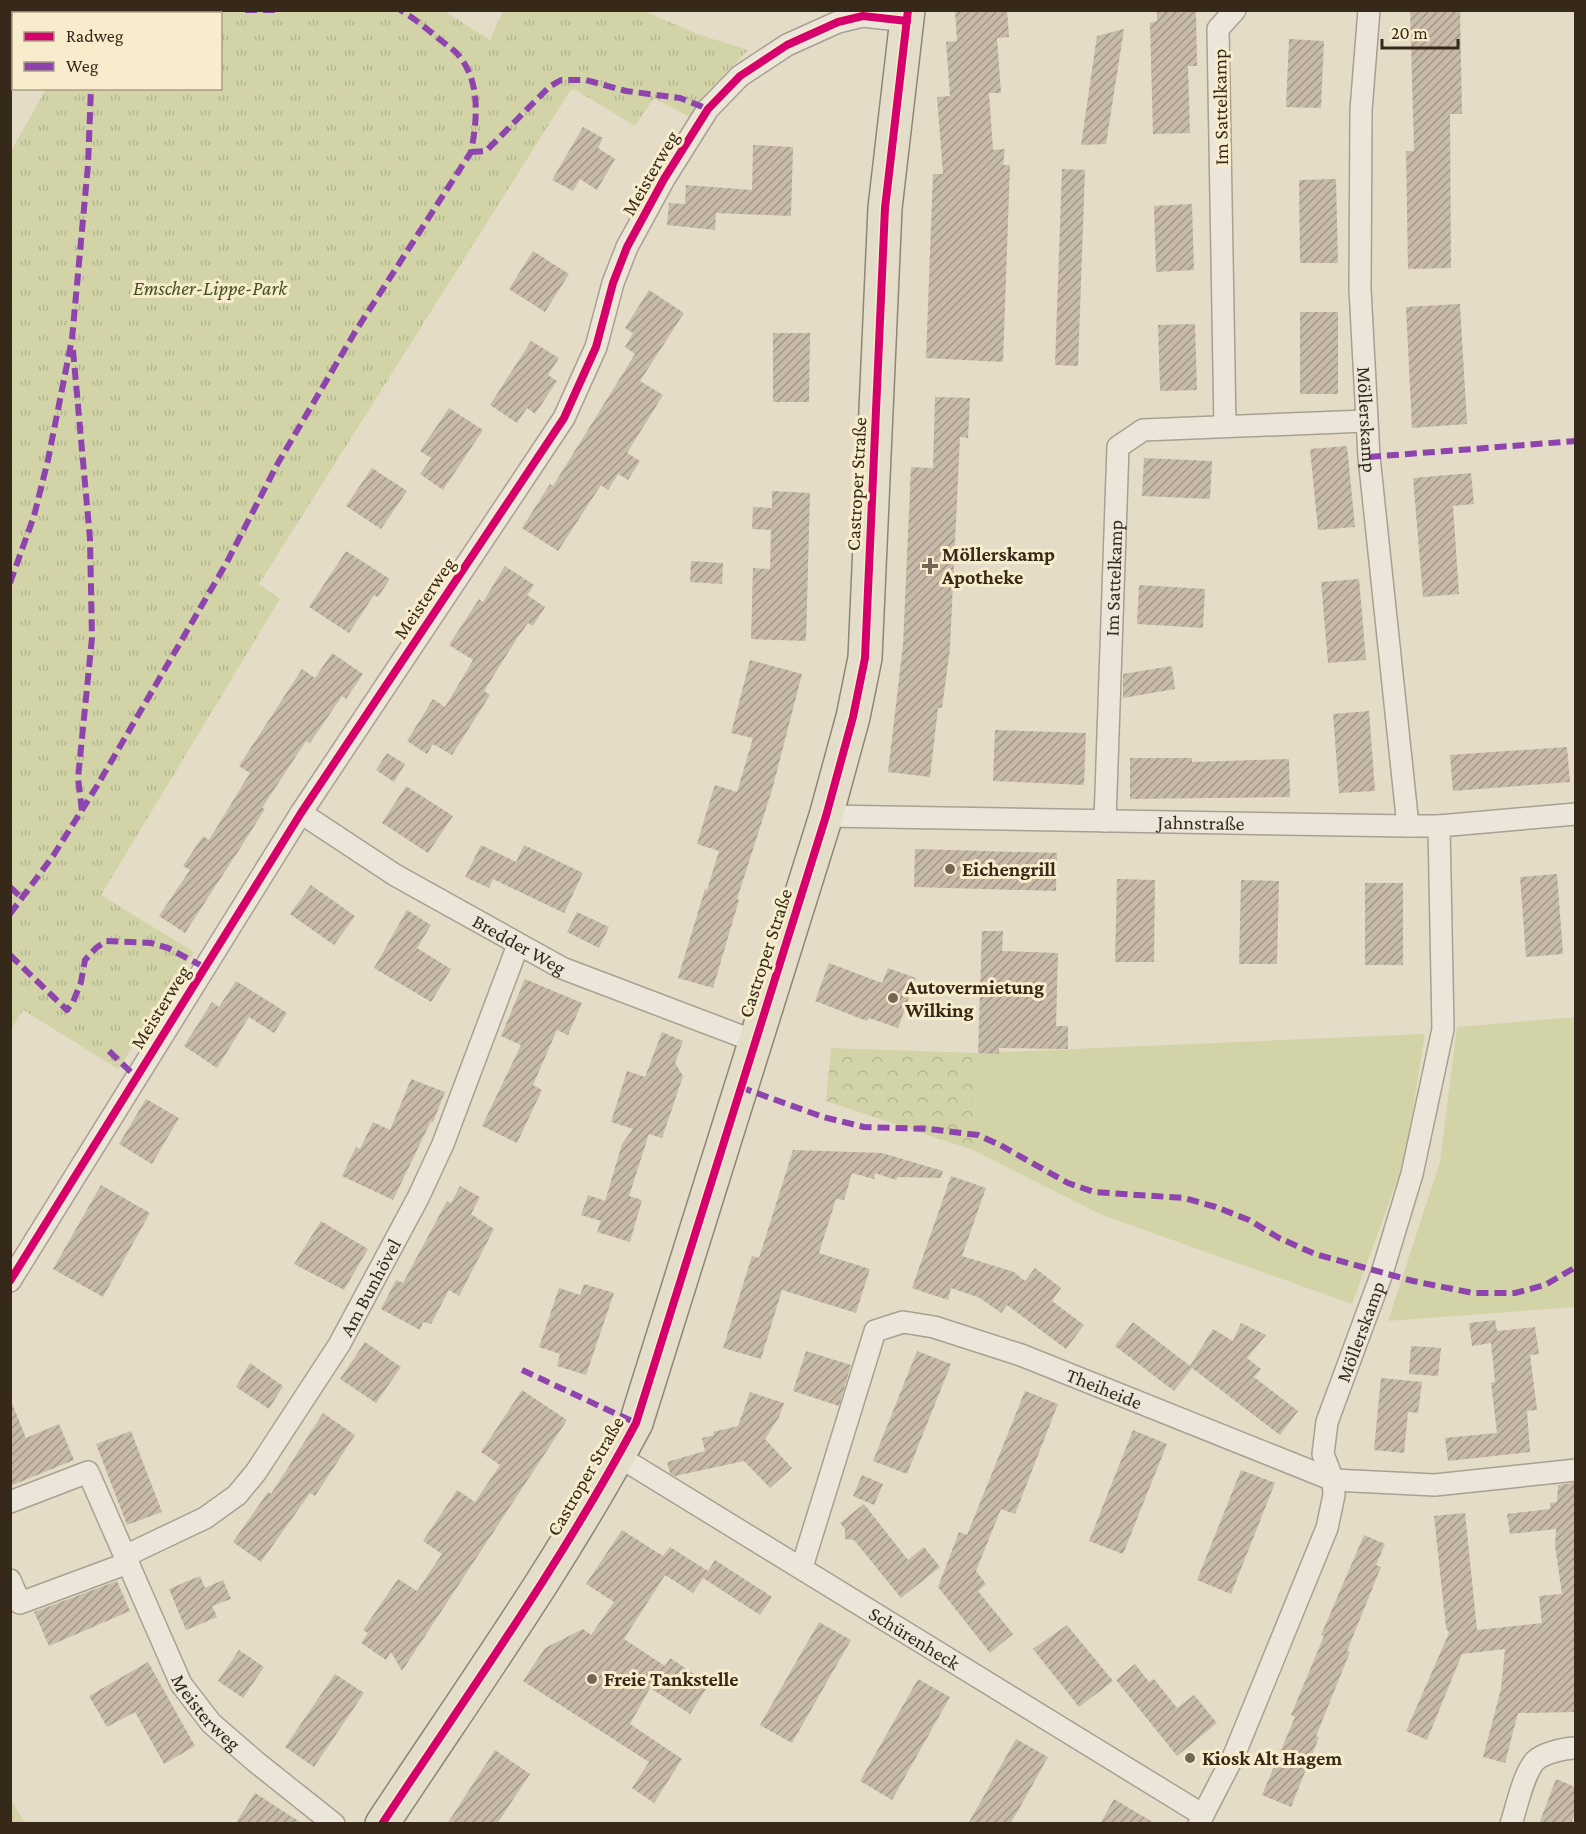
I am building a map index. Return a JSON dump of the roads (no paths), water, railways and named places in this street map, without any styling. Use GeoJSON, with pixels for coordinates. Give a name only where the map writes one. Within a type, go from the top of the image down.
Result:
{"type":"FeatureCollection","features":[{"type":"Feature","properties":{"kind":"main road","name":"Castroper Straße"},"geometry":{"type":"LineString","coordinates":[[382,1824],[540,1586],[636,1423],[826,816],[853,717],[865,657],[885,208],[907,16]]}},
{"type":"Feature","properties":{"kind":"street","name":"Im Sattelkamp"},"geometry":{"type":"LineString","coordinates":[[1225,426],[1218,29],[1235,10]]}},
{"type":"Feature","properties":{"kind":"street","name":"Möllerskamp"},"geometry":{"type":"LineString","coordinates":[[1369,10],[1361,110],[1360,277],[1366,421],[1408,826]]}},
{"type":"Feature","properties":{"kind":"street","name":"Meisterweg"},"geometry":{"type":"LineString","coordinates":[[10,1281],[301,813],[564,418],[596,347],[627,247],[664,179],[708,109],[740,76],[787,45],[838,22],[863,16],[907,16]]}},
{"type":"Feature","properties":{"kind":"street","name":"Im Sattelkamp"},"geometry":{"type":"LineString","coordinates":[[1105,821],[1118,447],[1143,430],[1366,421]]}},
{"type":"Feature","properties":{"kind":"street","name":"Bredder Weg"},"geometry":{"type":"LineString","coordinates":[[301,813],[395,875],[562,969],[754,1041]]}},
{"type":"Feature","properties":{"kind":"street","name":"Jahnstraße"},"geometry":{"type":"LineString","coordinates":[[826,816],[1439,826],[1575,814]]}},
{"type":"Feature","properties":{"kind":"street","name":"Möllerskamp"},"geometry":{"type":"LineString","coordinates":[[1201,1819],[1235,1753],[1327,1528],[1334,1495],[1333,1480],[1323,1454],[1327,1422],[1382,1273],[1412,1174],[1443,1029],[1439,826]]}},
{"type":"Feature","properties":{"kind":"street","name":"Am Bunhövel"},"geometry":{"type":"LineString","coordinates":[[127,1559],[205,1518],[237,1495],[256,1472],[339,1345],[418,1198],[443,1144],[518,945]]}},
{"type":"Feature","properties":{"kind":"street","name":"Theiheide"},"geometry":{"type":"LineString","coordinates":[[802,1568],[875,1331],[903,1322],[934,1327],[1021,1355],[1333,1480],[1435,1485],[1575,1470]]}},
{"type":"Feature","properties":{"kind":"street","name":"Schürenheck"},"geometry":{"type":"LineString","coordinates":[[618,1456],[802,1568],[1201,1819]]}},
{"type":"Feature","properties":{"kind":"street","name":"Meisterweg"},"geometry":{"type":"LineString","coordinates":[[10,1502],[88,1472],[181,1684],[211,1723],[334,1824]]}},
{"type":"Feature","properties":{"kind":"street"},"geometry":{"type":"LineString","coordinates":[[10,1580],[21,1603],[127,1559]]}},
{"type":"Feature","properties":{"kind":"street"},"geometry":{"type":"LineString","coordinates":[[1511,1824],[1525,1780],[1536,1760],[1563,1748],[1575,1748]]}},
{"type":"Feature","properties":{"kind":"place","name":"Möllerskamp Apotheke"},"geometry":{"type":"Point","coordinates":[930,566]}},
{"type":"Feature","properties":{"kind":"place","name":"Eichengrill"},"geometry":{"type":"Point","coordinates":[950,869]}},
{"type":"Feature","properties":{"kind":"place","name":"Autovermietung Wilking"},"geometry":{"type":"Point","coordinates":[893,998]}},
{"type":"Feature","properties":{"kind":"place","name":"Freie Tankstelle"},"geometry":{"type":"Point","coordinates":[592,1679]}},
{"type":"Feature","properties":{"kind":"place","name":"Kiosk Alt Hagem"},"geometry":{"type":"Point","coordinates":[1190,1758]}},
{"type":"Feature","properties":{"kind":"park label","name":"Emscher-Lippe-Park"},"geometry":{"type":"Point","coordinates":[210,288]}}]}
